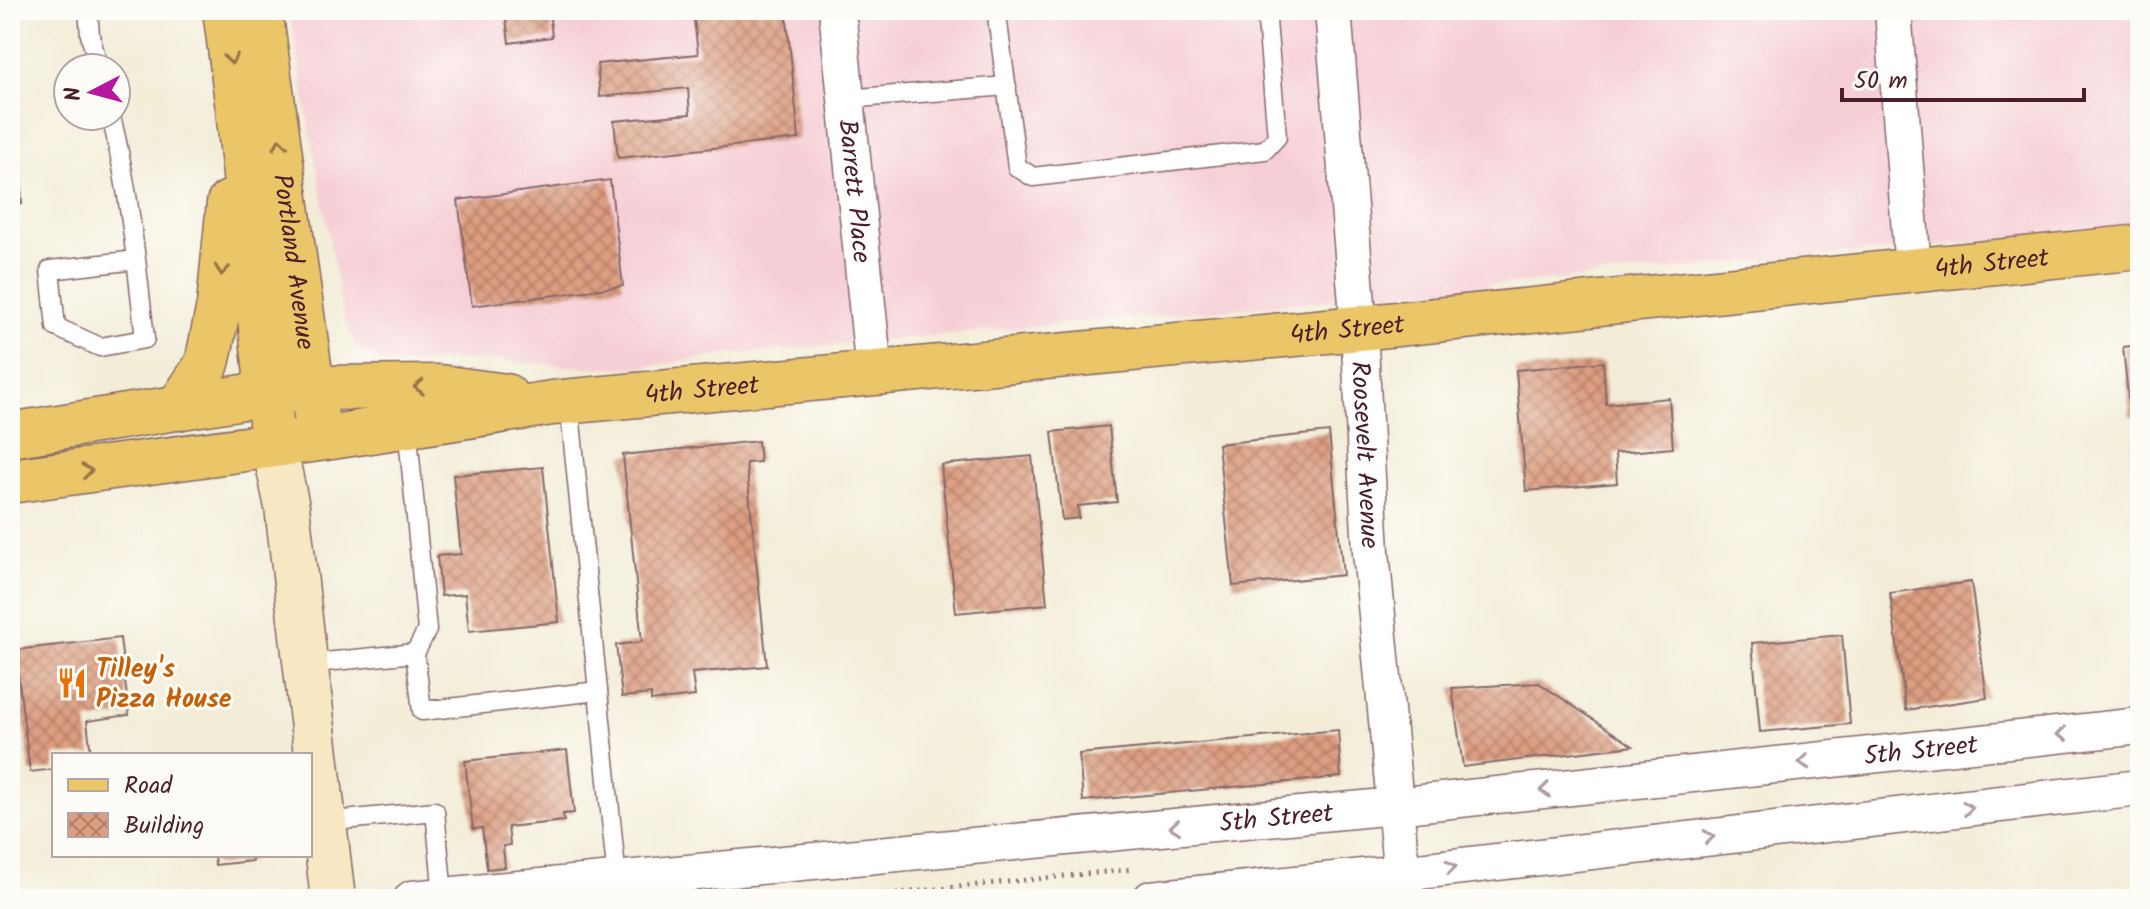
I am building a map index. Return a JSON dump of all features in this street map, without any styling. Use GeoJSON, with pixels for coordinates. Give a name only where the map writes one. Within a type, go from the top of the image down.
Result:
{"type":"FeatureCollection","features":[{"type":"Feature","properties":{"kind":"main road","name":"Portland Avenue"},"geometry":{"type":"LineString","coordinates":[[225,10],[274,445]]}},
{"type":"Feature","properties":{"kind":"main road","name":"Portland Avenue"},"geometry":{"type":"LineString","coordinates":[[260,10],[319,439]]}},
{"type":"Feature","properties":{"kind":"main road"},"geometry":{"type":"LineString","coordinates":[[178,408],[206,366],[219,305],[238,109]]}},
{"type":"Feature","properties":{"kind":"main road","name":"4th Street"},"geometry":{"type":"LineString","coordinates":[[10,481],[560,402],[1359,328],[2140,247]]}},
{"type":"Feature","properties":{"kind":"main road","name":"4th Street"},"geometry":{"type":"LineString","coordinates":[[10,435],[312,388],[439,387],[560,402]]}},
{"type":"Feature","properties":{"kind":"street","name":"Barrett Place"},"geometry":{"type":"LineString","coordinates":[[837,10],[874,373]]}},
{"type":"Feature","properties":{"kind":"street","name":"Roosevelt Avenue"},"geometry":{"type":"LineString","coordinates":[[1333,10],[1359,328],[1371,552],[1403,886]]}},
{"type":"Feature","properties":{"kind":"street"},"geometry":{"type":"LineString","coordinates":[[1893,10],[1913,270]]}},
{"type":"Feature","properties":{"kind":"street"},"geometry":{"type":"LineString","coordinates":[[287,507],[319,439]]}},
{"type":"Feature","properties":{"kind":"street","name":"Portland Avenue"},"geometry":{"type":"LineString","coordinates":[[274,445],[287,507],[333,899]]}},
{"type":"Feature","properties":{"kind":"street","name":"5th Street"},"geometry":{"type":"LineString","coordinates":[[428,898],[1395,806],[2140,726]]}},
{"type":"Feature","properties":{"kind":"street"},"geometry":{"type":"LineString","coordinates":[[1151,899],[1403,886],[2140,788]]}},
{"type":"Feature","properties":{"kind":"lane"},"geometry":{"type":"LineString","coordinates":[[88,10],[95,52]]}},
{"type":"Feature","properties":{"kind":"lane"},"geometry":{"type":"LineString","coordinates":[[1004,10],[997,16],[1017,167],[1033,177],[1265,150],[1277,137],[1266,10]]}},
{"type":"Feature","properties":{"kind":"lane"},"geometry":{"type":"LineString","coordinates":[[846,99],[1007,86]]}},
{"type":"Feature","properties":{"kind":"lane"},"geometry":{"type":"LineString","coordinates":[[115,132],[124,170],[136,260],[145,339],[100,347],[56,327],[50,270],[136,260]]}},
{"type":"Feature","properties":{"kind":"lane"},"geometry":{"type":"LineString","coordinates":[[560,402],[598,691],[617,880]]}},
{"type":"Feature","properties":{"kind":"lane"},"geometry":{"type":"LineString","coordinates":[[407,426],[427,630],[415,653],[422,711],[598,691]]}},
{"type":"Feature","properties":{"kind":"lane"},"geometry":{"type":"LineString","coordinates":[[305,664],[415,653]]}},
{"type":"Feature","properties":{"kind":"lane"},"geometry":{"type":"LineString","coordinates":[[324,822],[435,811],[428,898]]}},
{"type":"Feature","properties":{"kind":"shaded area"},"geometry":{"type":"Polygon","coordinates":[[[289,10],[2140,10],[2140,225],[718,356],[638,368],[496,360],[402,365],[382,363],[356,346],[343,315],[289,10]]]}},
{"type":"Feature","properties":{"kind":"building"},"geometry":{"type":"Polygon","coordinates":[[[505,10],[549,10],[552,37],[509,43],[505,10]]]}},
{"type":"Feature","properties":{"kind":"building"},"geometry":{"type":"Polygon","coordinates":[[[693,10],[786,10],[799,139],[618,158],[614,121],[690,114],[688,88],[600,97],[597,64],[698,54],[693,10]]]}},
{"type":"Feature","properties":{"kind":"building"},"geometry":{"type":"Polygon","coordinates":[[[20,175],[22,204],[10,205],[10,176],[20,175]]]}},
{"type":"Feature","properties":{"kind":"building"},"geometry":{"type":"Polygon","coordinates":[[[610,180],[623,286],[472,306],[458,200],[610,180]]]}},
{"type":"Feature","properties":{"kind":"building"},"geometry":{"type":"Polygon","coordinates":[[[2140,345],[2140,416],[2130,417],[2123,347],[2140,345]]]}},
{"type":"Feature","properties":{"kind":"building"},"geometry":{"type":"Polygon","coordinates":[[[1603,362],[1606,404],[1669,398],[1673,448],[1615,453],[1617,483],[1526,491],[1516,370],[1603,362]]]}},
{"type":"Feature","properties":{"kind":"building"},"geometry":{"type":"Polygon","coordinates":[[[1109,426],[1117,502],[1078,506],[1079,518],[1062,520],[1052,432],[1109,426]]]}},
{"type":"Feature","properties":{"kind":"building"},"geometry":{"type":"Polygon","coordinates":[[[1329,432],[1343,575],[1233,586],[1218,444],[1329,432]]]}},
{"type":"Feature","properties":{"kind":"building"},"geometry":{"type":"Polygon","coordinates":[[[758,441],[760,462],[746,463],[767,666],[692,673],[695,696],[651,701],[651,694],[622,697],[616,645],[642,642],[623,455],[758,441]]]}},
{"type":"Feature","properties":{"kind":"building"},"geometry":{"type":"Polygon","coordinates":[[[1032,456],[1047,604],[956,613],[941,465],[1032,456]]]}},
{"type":"Feature","properties":{"kind":"building"},"geometry":{"type":"Polygon","coordinates":[[[543,467],[559,622],[469,631],[465,594],[441,596],[437,556],[461,554],[453,475],[543,467]]]}},
{"type":"Feature","properties":{"kind":"building"},"geometry":{"type":"Polygon","coordinates":[[[1971,582],[1987,698],[1906,710],[1890,593],[1971,582]]]}},
{"type":"Feature","properties":{"kind":"building"},"geometry":{"type":"Polygon","coordinates":[[[1842,635],[1850,724],[1760,732],[1752,643],[1842,635]]]}},
{"type":"Feature","properties":{"kind":"building","name":"Tilley's Pizza House"},"geometry":{"type":"Polygon","coordinates":[[[120,638],[129,715],[87,721],[91,753],[52,753],[52,769],[30,772],[15,650],[120,638]]]}},
{"type":"Feature","properties":{"kind":"building"},"geometry":{"type":"Polygon","coordinates":[[[1539,683],[1633,746],[1463,767],[1452,688],[1539,683]]]}},
{"type":"Feature","properties":{"kind":"building"},"geometry":{"type":"Polygon","coordinates":[[[1338,730],[1341,777],[1083,801],[1079,754],[1338,730]]]}},
{"type":"Feature","properties":{"kind":"building"},"geometry":{"type":"Polygon","coordinates":[[[567,750],[574,813],[563,814],[564,821],[508,827],[510,845],[503,846],[505,867],[487,869],[482,828],[473,829],[465,761],[567,750]]]}},
{"type":"Feature","properties":{"kind":"building"},"geometry":{"type":"Polygon","coordinates":[[[214,857],[252,857],[252,861],[215,865],[214,857]]]}},
{"type":"Feature","properties":{"kind":"place","name":"Tilley's Pizza House"},"geometry":{"type":"Point","coordinates":[72,683]}}]}
